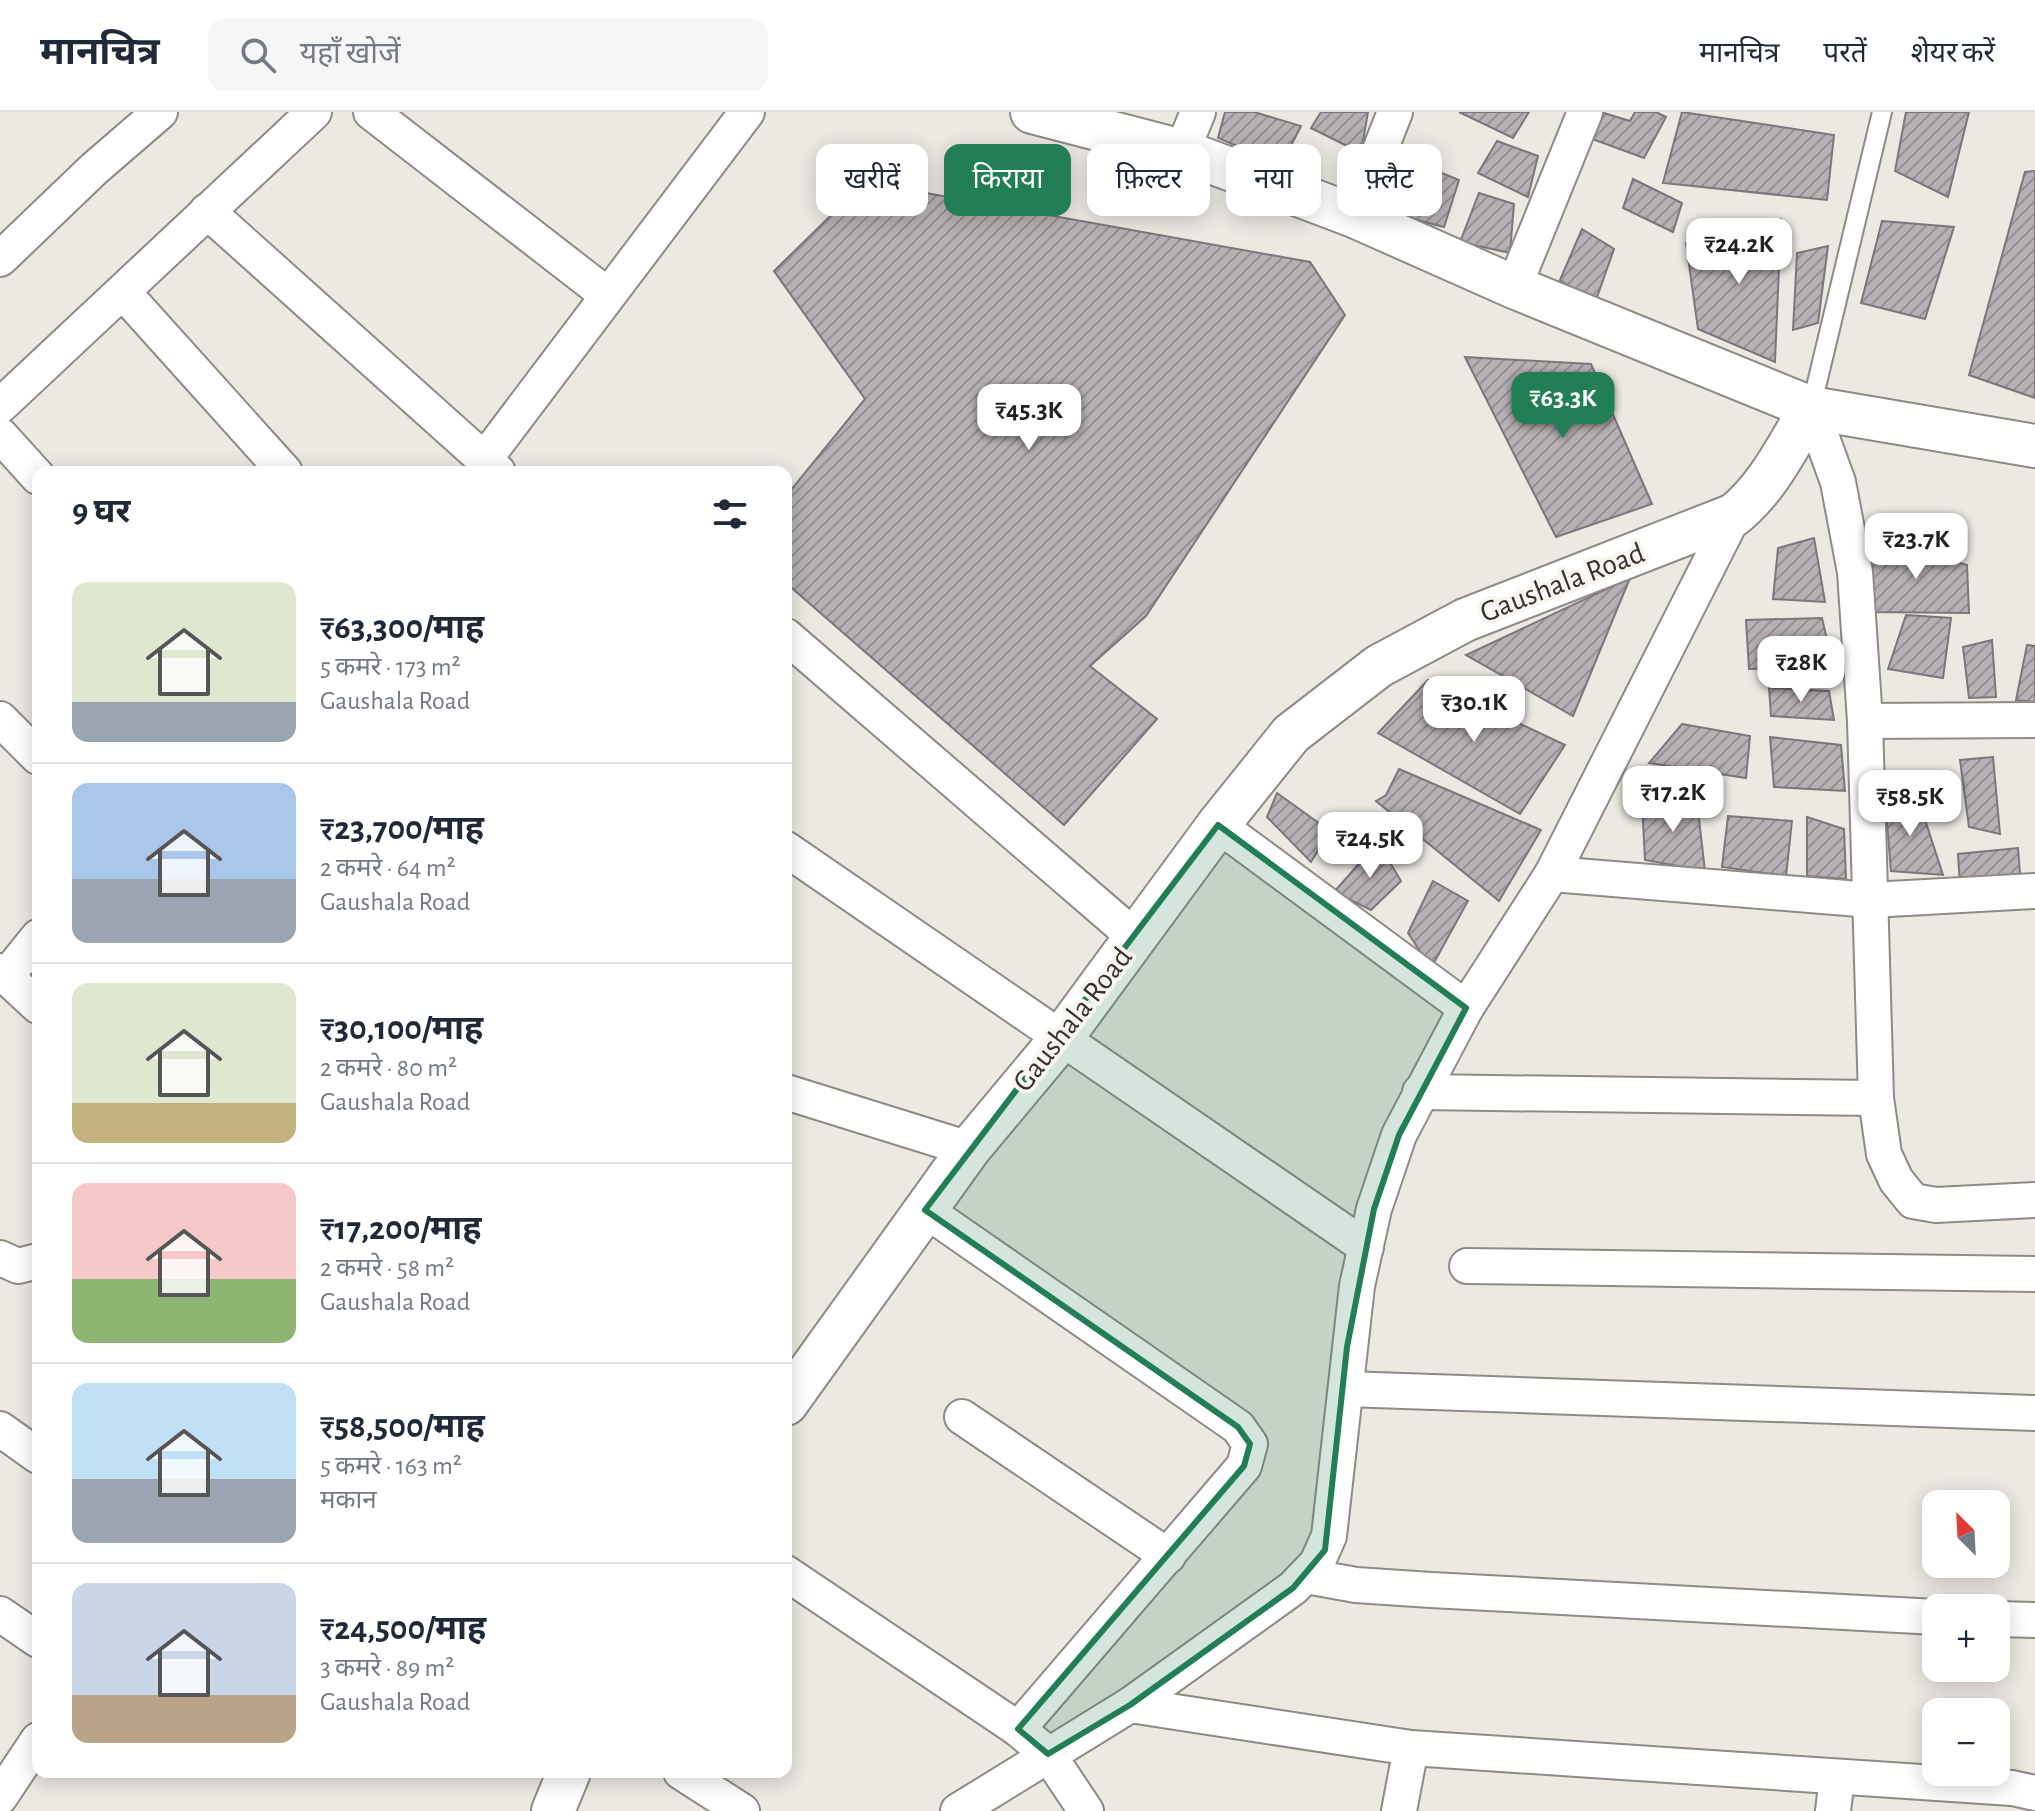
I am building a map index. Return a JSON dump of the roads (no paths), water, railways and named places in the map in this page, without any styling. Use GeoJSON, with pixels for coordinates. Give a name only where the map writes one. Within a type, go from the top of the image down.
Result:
{"type":"FeatureCollection","features":[{"type":"Feature","properties":{"kind":"street"},"geometry":{"type":"LineString","coordinates":[[0,259],[94,169],[160,112]]}},
{"type":"Feature","properties":{"kind":"street"},"geometry":{"type":"LineString","coordinates":[[0,406],[314,112]]}},
{"type":"Feature","properties":{"kind":"street"},"geometry":{"type":"LineString","coordinates":[[371,112],[606,294]]}},
{"type":"Feature","properties":{"kind":"street"},"geometry":{"type":"LineString","coordinates":[[207,211],[491,466],[606,294],[747,112]]}},
{"type":"Feature","properties":{"kind":"street"},"geometry":{"type":"LineString","coordinates":[[1032,112],[1155,144]]}},
{"type":"Feature","properties":{"kind":"street"},"geometry":{"type":"LineString","coordinates":[[1185,144],[1198,112]]}},
{"type":"Feature","properties":{"kind":"street"},"geometry":{"type":"LineString","coordinates":[[1382,144],[1395,112]]}},
{"type":"Feature","properties":{"kind":"street"},"geometry":{"type":"LineString","coordinates":[[1514,287],[1585,112]]}},
{"type":"Feature","properties":{"kind":"street"},"geometry":{"type":"LineString","coordinates":[[1210,162],[1337,210]]}},
{"type":"Feature","properties":{"kind":"street"},"geometry":{"type":"LineString","coordinates":[[1354,216],[1514,287],[1811,408],[2035,446]]}},
{"type":"Feature","properties":{"kind":"street"},"geometry":{"type":"LineString","coordinates":[[123,292],[280,466]]}},
{"type":"Feature","properties":{"kind":"street"},"geometry":{"type":"LineString","coordinates":[[1811,408],[1838,482],[1855,572],[1865,721],[1876,1098],[1884,1154],[1896,1180],[1913,1201],[1936,1205],[2035,1200]]}},
{"type":"Feature","properties":{"kind":"street","name":"Gaushala Road"},"geometry":{"type":"LineString","coordinates":[[792,1396],[969,1149],[1060,1040],[1218,825],[1291,734],[1379,666],[1465,620],[1734,515],[1751,502],[1768,479],[1811,408]]}},
{"type":"Feature","properties":{"kind":"street"},"geometry":{"type":"LineString","coordinates":[[0,435],[32,470]]}},
{"type":"Feature","properties":{"kind":"street"},"geometry":{"type":"LineString","coordinates":[[958,1811],[1130,1705],[1306,1576],[1325,1550],[1346,1389],[1347,1347],[1374,1209],[1399,1135],[1466,1008],[1552,874],[1734,515]]}},
{"type":"Feature","properties":{"kind":"street"},"geometry":{"type":"LineString","coordinates":[[792,641],[1136,938]]}},
{"type":"Feature","properties":{"kind":"street"},"geometry":{"type":"LineString","coordinates":[[0,719],[32,751]]}},
{"type":"Feature","properties":{"kind":"street"},"geometry":{"type":"LineString","coordinates":[[1865,721],[2035,720]]}},
{"type":"Feature","properties":{"kind":"street"},"geometry":{"type":"LineString","coordinates":[[1218,825],[1466,1008]]}},
{"type":"Feature","properties":{"kind":"street"},"geometry":{"type":"LineString","coordinates":[[792,853],[1060,1040],[1366,1247]]}},
{"type":"Feature","properties":{"kind":"street"},"geometry":{"type":"LineString","coordinates":[[1552,874],[1871,900],[2035,891]]}},
{"type":"Feature","properties":{"kind":"street"},"geometry":{"type":"LineString","coordinates":[[32,943],[3,974],[32,1001]]}},
{"type":"Feature","properties":{"kind":"street"},"geometry":{"type":"LineString","coordinates":[[1420,1092],[1876,1098]]}},
{"type":"Feature","properties":{"kind":"street"},"geometry":{"type":"LineString","coordinates":[[792,1094],[969,1149]]}},
{"type":"Feature","properties":{"kind":"street"},"geometry":{"type":"LineString","coordinates":[[925,1210],[1247,1437],[1250,1455],[1244,1466],[1018,1729]]}},
{"type":"Feature","properties":{"kind":"street"},"geometry":{"type":"LineString","coordinates":[[0,1258],[18,1266],[32,1262]]}},
{"type":"Feature","properties":{"kind":"street"},"geometry":{"type":"LineString","coordinates":[[1467,1266],[2035,1274]]}},
{"type":"Feature","properties":{"kind":"street"},"geometry":{"type":"LineString","coordinates":[[1346,1389],[2035,1413]]}},
{"type":"Feature","properties":{"kind":"street"},"geometry":{"type":"LineString","coordinates":[[962,1417],[1168,1556]]}},
{"type":"Feature","properties":{"kind":"street"},"geometry":{"type":"LineString","coordinates":[[0,1429],[32,1452]]}},
{"type":"Feature","properties":{"kind":"street"},"geometry":{"type":"LineString","coordinates":[[1306,1576],[1356,1585],[1431,1590],[1922,1616]]}},
{"type":"Feature","properties":{"kind":"street"},"geometry":{"type":"LineString","coordinates":[[792,1577],[965,1689],[1018,1729],[1048,1754],[1086,1811]]}},
{"type":"Feature","properties":{"kind":"street"},"geometry":{"type":"LineString","coordinates":[[0,1614],[32,1636]]}},
{"type":"Feature","properties":{"kind":"street"},"geometry":{"type":"LineString","coordinates":[[2010,1619],[2035,1620]]}},
{"type":"Feature","properties":{"kind":"street"},"geometry":{"type":"LineString","coordinates":[[1130,1705],[1411,1748],[2012,1788],[2035,1793]]}},
{"type":"Feature","properties":{"kind":"street"},"geometry":{"type":"LineString","coordinates":[[1399,1811],[1411,1748]]}},
{"type":"Feature","properties":{"kind":"street"},"geometry":{"type":"LineString","coordinates":[[0,1797],[32,1749]]}},
{"type":"Feature","properties":{"kind":"street"},"geometry":{"type":"LineString","coordinates":[[1833,1811],[1837,1777]]}},
{"type":"Feature","properties":{"kind":"street"},"geometry":{"type":"LineString","coordinates":[[553,1811],[567,1778]]}},
{"type":"Feature","properties":{"kind":"street"},"geometry":{"type":"LineString","coordinates":[[690,1778],[742,1811]]}},
{"type":"Feature","properties":{"kind":"lane"},"geometry":{"type":"LineString","coordinates":[[1811,408],[1882,112]]}}]}
